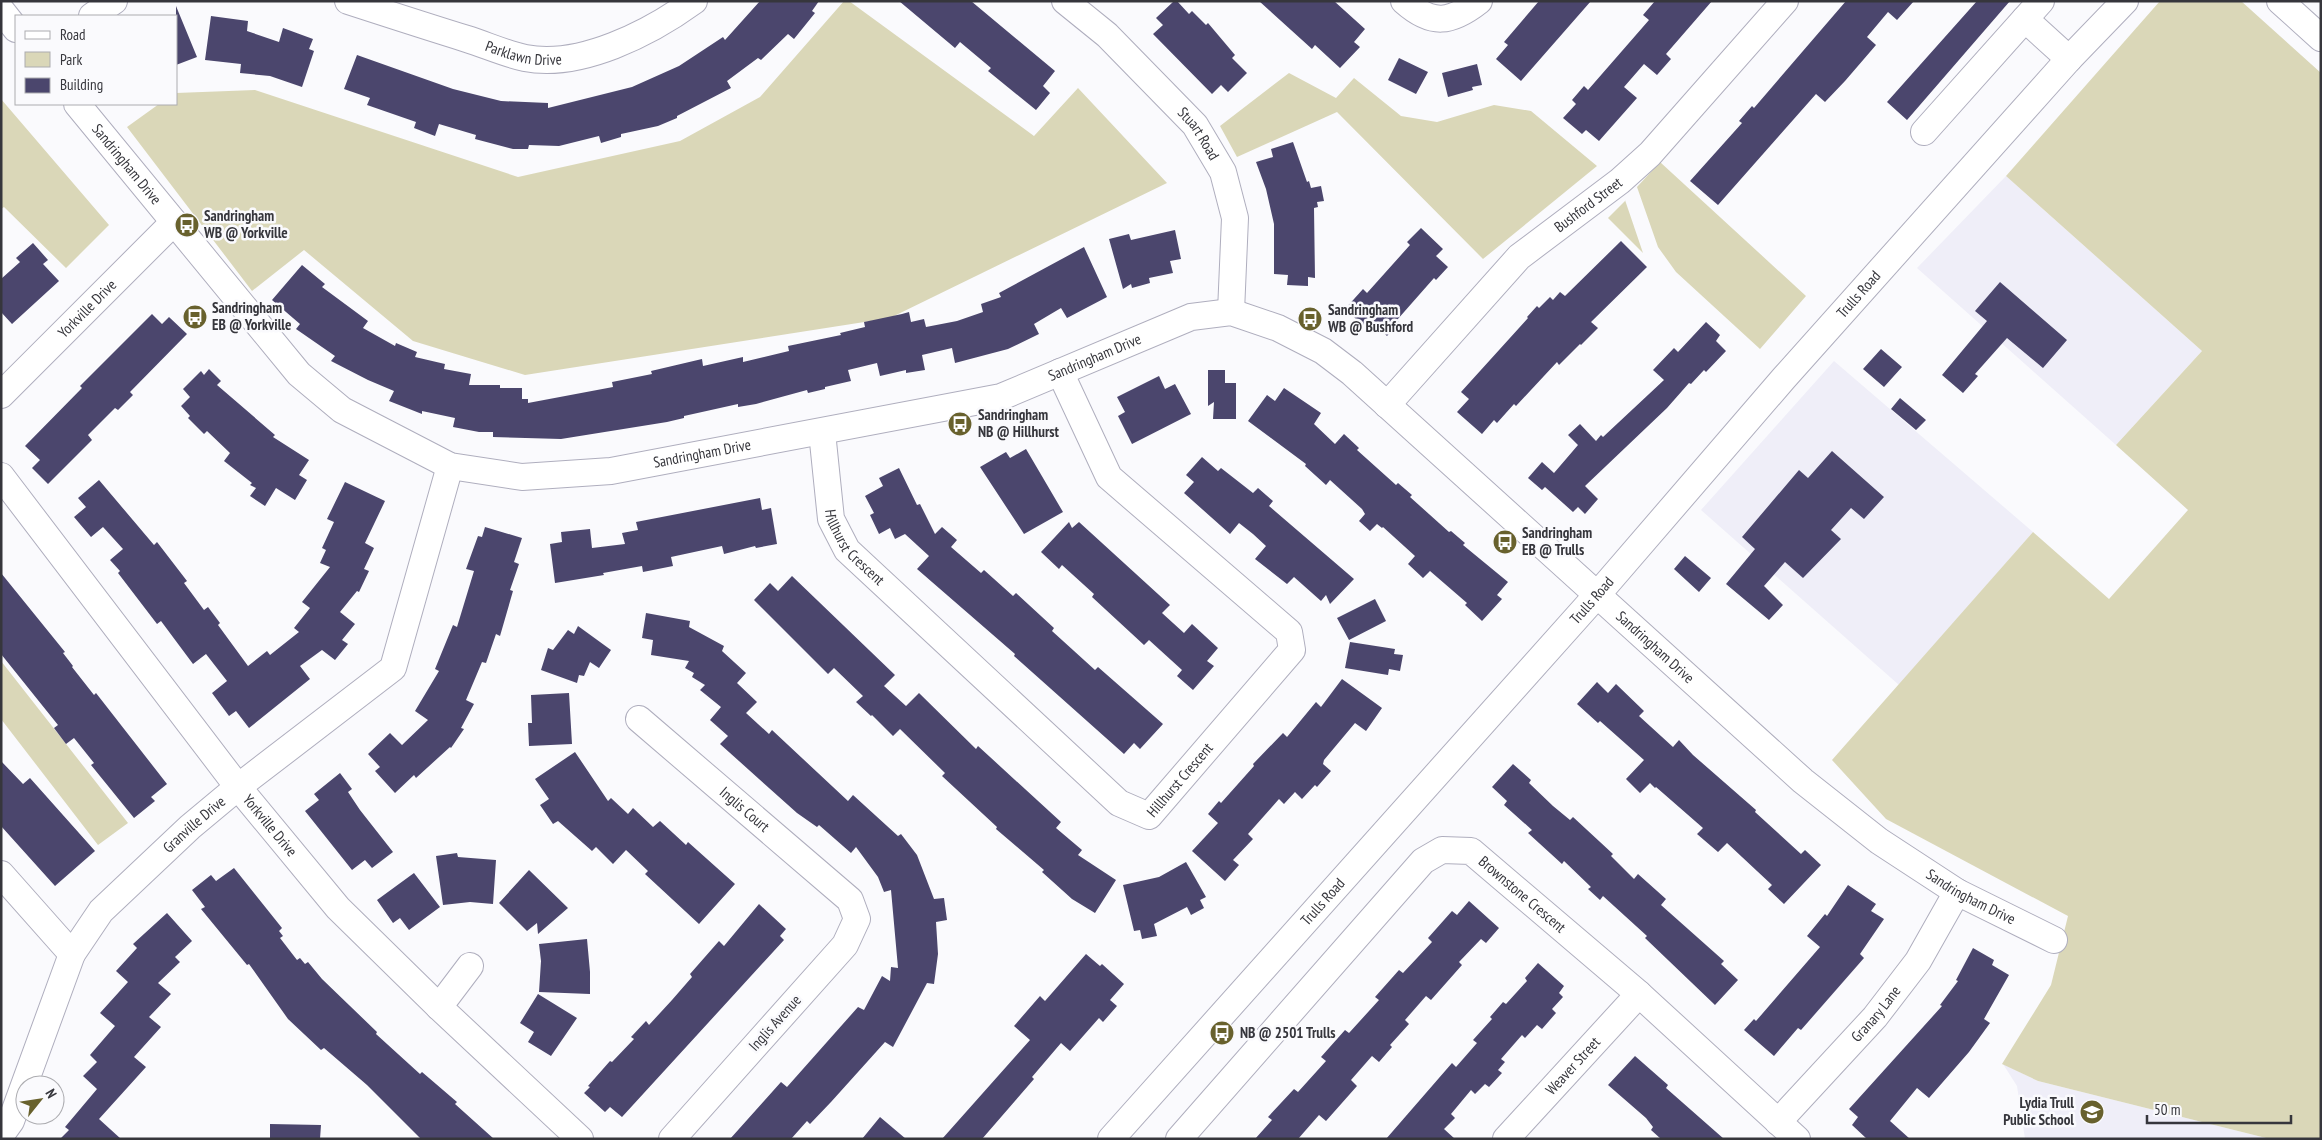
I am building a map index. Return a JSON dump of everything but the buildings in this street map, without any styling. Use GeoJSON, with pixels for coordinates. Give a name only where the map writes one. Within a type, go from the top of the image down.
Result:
{"type":"FeatureCollection","features":[{"type":"Feature","properties":{"kind":"street"},"geometry":{"type":"LineString","coordinates":[[93,15],[114,1]]}},
{"type":"Feature","properties":{"kind":"street","name":"Parklawn Drive"},"geometry":{"type":"LineString","coordinates":[[348,1],[526,58],[561,58],[599,51],[643,34],[694,1]]}},
{"type":"Feature","properties":{"kind":"street","name":"Stuart Road"},"geometry":{"type":"LineString","coordinates":[[1065,1],[1106,35],[1195,125],[1223,172],[1235,218],[1231,312]]}},
{"type":"Feature","properties":{"kind":"street"},"geometry":{"type":"LineString","coordinates":[[1404,1],[1410,7],[1438,20],[1461,15],[1479,1]]}},
{"type":"Feature","properties":{"kind":"street","name":"Bushford Street"},"geometry":{"type":"LineString","coordinates":[[1387,405],[1520,257],[1620,181],[1650,154],[1785,1]]}},
{"type":"Feature","properties":{"kind":"street","name":"Trulls Road"},"geometry":{"type":"LineString","coordinates":[[1111,1139],[1597,595],[1778,385],[2069,59],[2125,1]]}},
{"type":"Feature","properties":{"kind":"street"},"geometry":{"type":"LineString","coordinates":[[2280,1],[2321,38]]}},
{"type":"Feature","properties":{"kind":"street"},"geometry":{"type":"LineString","coordinates":[[1,10],[15,28]]}},
{"type":"Feature","properties":{"kind":"street"},"geometry":{"type":"LineString","coordinates":[[1924,132],[2033,10],[2069,59]]}},
{"type":"Feature","properties":{"kind":"street","name":"Sandringham Drive"},"geometry":{"type":"LineString","coordinates":[[78,105],[299,374],[342,410],[450,466],[522,476],[611,471],[1001,397],[1191,317],[1231,312],[1278,328],[1323,351],[1352,373],[1803,782],[1879,841],[1957,892],[2054,940]]}},
{"type":"Feature","properties":{"kind":"street","name":"Yorkville Drive"},"geometry":{"type":"LineString","coordinates":[[1,395],[174,222]]}},
{"type":"Feature","properties":{"kind":"street","name":"Hillhurst Crescent"},"geometry":{"type":"LineString","coordinates":[[822,432],[831,519],[847,550],[1119,803],[1149,816],[1292,650],[1289,632],[1109,476],[1060,372]]}},
{"type":"Feature","properties":{"kind":"street","name":"Granville Drive"},"geometry":{"type":"LineString","coordinates":[[1,1136],[11,1121],[72,954],[101,911],[190,827],[238,787],[393,668],[450,466]]}},
{"type":"Feature","properties":{"kind":"street","name":"Yorkville Drive"},"geometry":{"type":"LineString","coordinates":[[1,476],[238,787],[338,908],[439,1008],[580,1139]]}},
{"type":"Feature","properties":{"kind":"street","name":"Inglis Court"},"geometry":{"type":"LineString","coordinates":[[639,719],[850,900]]}},
{"type":"Feature","properties":{"kind":"street","name":"Brownstone Crescent"},"geometry":{"type":"LineString","coordinates":[[1179,1139],[1423,861],[1442,850],[1471,851],[1639,994],[1798,1139]]}},
{"type":"Feature","properties":{"kind":"street"},"geometry":{"type":"LineString","coordinates":[[1,874],[72,954]]}},
{"type":"Feature","properties":{"kind":"street","name":"Granary Lane"},"geometry":{"type":"LineString","coordinates":[[1778,1122],[1875,1017],[1908,975],[1957,892]]}},
{"type":"Feature","properties":{"kind":"street","name":"Inglis Avenue"},"geometry":{"type":"LineString","coordinates":[[672,1139],[845,945],[857,919],[850,900]]}},
{"type":"Feature","properties":{"kind":"street"},"geometry":{"type":"LineString","coordinates":[[439,1008],[470,966]]}},
{"type":"Feature","properties":{"kind":"street","name":"Weaver Street"},"geometry":{"type":"LineString","coordinates":[[1506,1139],[1639,994]]}},
{"type":"Feature","properties":{"kind":"shaded area"},"geometry":{"type":"Polygon","coordinates":[[[2006,176],[2202,351],[2116,445],[1917,268],[2006,176]]]}},
{"type":"Feature","properties":{"kind":"shaded area"},"geometry":{"type":"Polygon","coordinates":[[[1834,361],[2033,532],[1899,685],[1701,510],[1834,361]]]}},
{"type":"Feature","properties":{"kind":"shaded area","name":"Lydia Trull Public School"},"geometry":{"type":"Polygon","coordinates":[[[2003,1064],[2038,1081],[2270,1139],[2025,1139],[2017,1086],[2003,1064]]]}},
{"type":"Feature","properties":{"kind":"green space"},"geometry":{"type":"Polygon","coordinates":[[[844,1],[849,1],[1034,136],[1078,88],[1167,183],[890,318],[525,375],[413,341],[304,250],[252,291],[127,127],[158,105],[178,105],[178,93],[255,90],[518,177],[680,141],[760,97],[844,1]]]}},
{"type":"Feature","properties":{"kind":"green space"},"geometry":{"type":"Polygon","coordinates":[[[2160,1],[2241,1],[2321,73],[2321,1139],[2270,1139],[2038,1081],[2002,1064],[2051,985],[2068,916],[1886,819],[1832,760],[2033,532],[2109,599],[2188,510],[2116,445],[2202,351],[2006,176],[2160,1]]]}},
{"type":"Feature","properties":{"kind":"green space"},"geometry":{"type":"Polygon","coordinates":[[[1289,73],[1336,98],[1354,78],[1401,116],[1437,122],[1494,105],[1531,111],[1597,166],[1483,259],[1337,112],[1237,157],[1220,126],[1289,73]]]}},
{"type":"Feature","properties":{"kind":"green space"},"geometry":{"type":"Polygon","coordinates":[[[1,99],[109,225],[66,268],[4,207],[1,209],[1,99]]]}},
{"type":"Feature","properties":{"kind":"green space"},"geometry":{"type":"Polygon","coordinates":[[[1660,162],[1806,296],[1760,349],[1676,272],[1658,247],[1637,187],[1660,162]]]}},
{"type":"Feature","properties":{"kind":"green space"},"geometry":{"type":"Polygon","coordinates":[[[1625,200],[1643,253],[1608,218],[1625,200]]]}},
{"type":"Feature","properties":{"kind":"green space"},"geometry":{"type":"Polygon","coordinates":[[[1,661],[128,823],[98,845],[1,719],[1,661]]]}},
{"type":"Feature","properties":{"kind":"place","name":"Sandringham WB @ Yorkville"},"geometry":{"type":"Point","coordinates":[187,225]}},
{"type":"Feature","properties":{"kind":"place","name":"Sandringham EB @ Yorkville"},"geometry":{"type":"Point","coordinates":[195,317]}},
{"type":"Feature","properties":{"kind":"place","name":"Sandringham WB @ Bushford"},"geometry":{"type":"Point","coordinates":[1310,319]}},
{"type":"Feature","properties":{"kind":"place","name":"Sandringham NB @ Hillhurst"},"geometry":{"type":"Point","coordinates":[960,424]}},
{"type":"Feature","properties":{"kind":"place","name":"Sandringham EB @ Trulls"},"geometry":{"type":"Point","coordinates":[1505,542]}},
{"type":"Feature","properties":{"kind":"place","name":"NB @ 2501 Trulls"},"geometry":{"type":"Point","coordinates":[1222,1033]}},
{"type":"Feature","properties":{"kind":"place","name":"Lydia Trull Public School"},"geometry":{"type":"Point","coordinates":[2092,1112]}}]}
